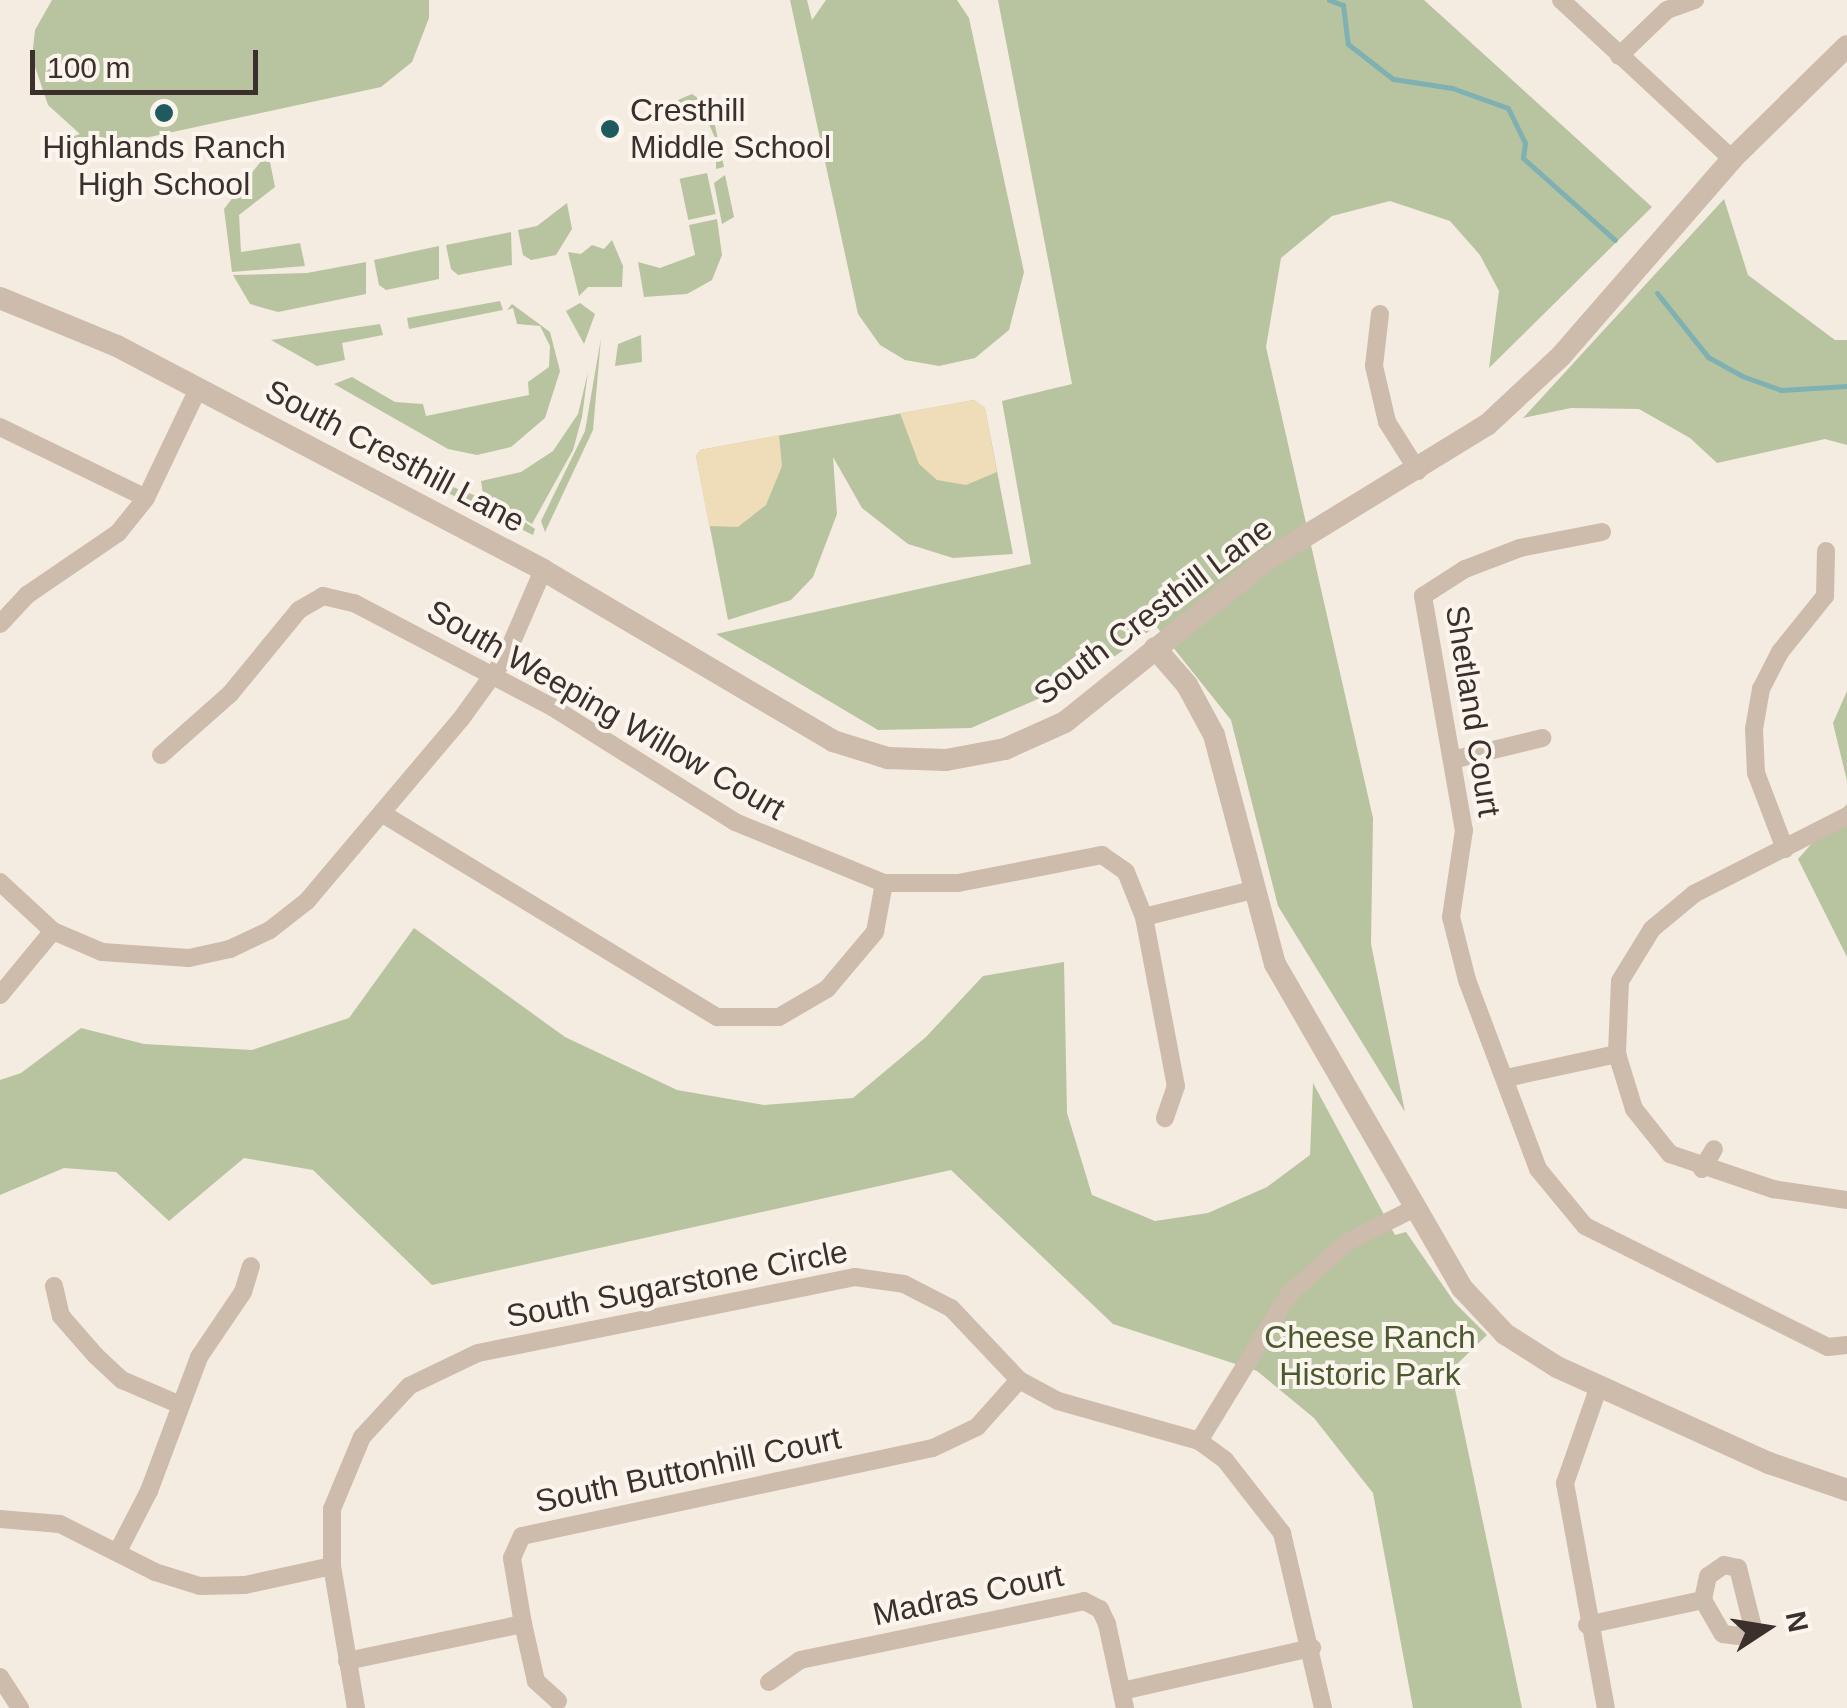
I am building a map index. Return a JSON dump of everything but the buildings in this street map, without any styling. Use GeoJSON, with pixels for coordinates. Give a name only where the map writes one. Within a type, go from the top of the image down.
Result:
{"type":"FeatureCollection","features":[{"type":"Feature","properties":{"kind":"street"},"geometry":{"type":"LineString","coordinates":[[1561,0],[1732,158]]}},
{"type":"Feature","properties":{"kind":"street"},"geometry":{"type":"LineString","coordinates":[[1618,56],[1667,10],[1694,0]]}},
{"type":"Feature","properties":{"kind":"street","name":"South Cresthill Lane"},"geometry":{"type":"LineString","coordinates":[[0,298],[117,346],[543,570],[833,741],[888,758],[946,760],[1036,737],[1096,702],[1155,648],[1268,559],[1418,471],[1487,425],[1536,382],[1732,158],[1847,46]]}},
{"type":"Feature","properties":{"kind":"street"},"geometry":{"type":"LineString","coordinates":[[1380,314],[1374,366],[1387,422],[1418,471]]}},
{"type":"Feature","properties":{"kind":"street"},"geometry":{"type":"LineString","coordinates":[[0,624],[27,596],[118,533],[146,498],[198,389]]}},
{"type":"Feature","properties":{"kind":"street"},"geometry":{"type":"LineString","coordinates":[[0,427],[146,498]]}},
{"type":"Feature","properties":{"kind":"street","name":"Shetland Court"},"geometry":{"type":"LineString","coordinates":[[1602,532],[1520,548],[1465,569],[1422,596],[1464,830],[1451,917],[1538,1170],[1585,1226],[1828,1348],[1847,1345]]}},
{"type":"Feature","properties":{"kind":"street"},"geometry":{"type":"LineString","coordinates":[[1785,849],[1756,773],[1754,729],[1761,689],[1780,652],[1825,596],[1826,551]]}},
{"type":"Feature","properties":{"kind":"street"},"geometry":{"type":"LineString","coordinates":[[0,882],[53,931],[102,952],[159,960],[230,950],[307,901],[383,814],[492,675],[543,570]]}},
{"type":"Feature","properties":{"kind":"street","name":"South Weeping Willow Court"},"geometry":{"type":"LineString","coordinates":[[162,756],[230,694],[299,610],[323,596],[354,603],[492,675],[735,822],[884,883],[958,883],[1102,855],[1126,872],[1144,918],[1176,1086],[1165,1118]]}},
{"type":"Feature","properties":{"kind":"street"},"geometry":{"type":"LineString","coordinates":[[1155,648],[1186,684],[1214,735],[1252,890],[1299,1012],[1412,1210],[1486,1316],[1530,1351],[1599,1386],[1847,1490]]}},
{"type":"Feature","properties":{"kind":"street"},"geometry":{"type":"LineString","coordinates":[[1452,760],[1542,738]]}},
{"type":"Feature","properties":{"kind":"street"},"geometry":{"type":"LineString","coordinates":[[383,814],[716,1017],[779,1018],[827,989],[875,932],[884,883]]}},
{"type":"Feature","properties":{"kind":"street"},"geometry":{"type":"LineString","coordinates":[[1847,816],[1694,894],[1652,930],[1620,982],[1617,1054],[1634,1109],[1670,1154],[1702,1169],[1847,1200]]}},
{"type":"Feature","properties":{"kind":"street"},"geometry":{"type":"LineString","coordinates":[[1144,918],[1252,890]]}},
{"type":"Feature","properties":{"kind":"street"},"geometry":{"type":"LineString","coordinates":[[0,995],[53,931]]}},
{"type":"Feature","properties":{"kind":"street"},"geometry":{"type":"LineString","coordinates":[[1506,1078],[1617,1054]]}},
{"type":"Feature","properties":{"kind":"street"},"geometry":{"type":"LineString","coordinates":[[1702,1169],[1714,1149]]}},
{"type":"Feature","properties":{"kind":"street"},"geometry":{"type":"LineString","coordinates":[[1199,1441],[1289,1294],[1346,1242],[1412,1210]]}},
{"type":"Feature","properties":{"kind":"street"},"geometry":{"type":"LineString","coordinates":[[118,1551],[149,1491],[178,1404],[199,1357],[243,1292],[251,1266]]}},
{"type":"Feature","properties":{"kind":"street","name":"South Sugarstone Circle"},"geometry":{"type":"LineString","coordinates":[[356,1708],[332,1566],[332,1508],[362,1436],[409,1386],[478,1353],[854,1277],[904,1284],[951,1308],[1019,1380],[1058,1401],[1199,1441],[1272,1514],[1295,1572],[1323,1708]]}},
{"type":"Feature","properties":{"kind":"street"},"geometry":{"type":"LineString","coordinates":[[54,1286],[62,1316],[95,1355],[122,1380],[178,1404]]}},
{"type":"Feature","properties":{"kind":"street","name":"South Buttonhill Court"},"geometry":{"type":"LineString","coordinates":[[558,1701],[536,1682],[523,1624],[512,1558],[522,1536],[933,1448],[977,1427],[1019,1380]]}},
{"type":"Feature","properties":{"kind":"street"},"geometry":{"type":"LineString","coordinates":[[1599,1386],[1565,1483],[1587,1625],[1606,1708]]}},
{"type":"Feature","properties":{"kind":"street"},"geometry":{"type":"LineString","coordinates":[[0,1520],[60,1524],[200,1586],[246,1585],[332,1566]]}},
{"type":"Feature","properties":{"kind":"street"},"geometry":{"type":"LineString","coordinates":[[1587,1625],[1703,1600]]}},
{"type":"Feature","properties":{"kind":"street","name":"Madras Court"},"geometry":{"type":"LineString","coordinates":[[769,1682],[800,1660],[1084,1601],[1100,1609],[1124,1699]]}},
{"type":"Feature","properties":{"kind":"street"},"geometry":{"type":"LineString","coordinates":[[347,1662],[523,1624]]}},
{"type":"Feature","properties":{"kind":"street"},"geometry":{"type":"LineString","coordinates":[[1124,1699],[1312,1648]]}},
{"type":"Feature","properties":{"kind":"street"},"geometry":{"type":"LineString","coordinates":[[0,1677],[20,1708]]}},
{"type":"Feature","properties":{"kind":"green space","name":"Highlands Ranch High School"},"geometry":{"type":"Polygon","coordinates":[[[52,0],[429,0],[429,18],[412,62],[381,87],[66,155],[63,140],[80,134],[48,105],[32,58],[35,30],[52,0]]]}},
{"type":"Feature","properties":{"kind":"green space"},"geometry":{"type":"Polygon","coordinates":[[[790,0],[807,0],[812,20],[826,0],[957,0],[969,18],[1024,272],[1009,330],[975,358],[939,366],[905,360],[880,345],[858,314],[790,0]]]}},
{"type":"Feature","properties":{"kind":"green space"},"geometry":{"type":"Polygon","coordinates":[[[998,0],[1424,0],[1652,207],[1489,368],[1499,291],[1480,255],[1450,221],[1390,201],[1332,216],[1281,258],[1266,347],[1373,818],[1371,944],[1405,1112],[1278,906],[1231,720],[1156,626],[1084,679],[971,728],[878,730],[716,634],[1031,564],[1002,401],[1072,384],[998,0]]]}},
{"type":"Feature","properties":{"kind":"green space"},"geometry":{"type":"Polygon","coordinates":[[[692,94],[711,107],[724,167],[716,169],[716,140],[707,120],[686,124],[678,100],[692,94]]]}},
{"type":"Feature","properties":{"kind":"green space"},"geometry":{"type":"Polygon","coordinates":[[[268,152],[275,187],[239,215],[241,252],[300,243],[305,266],[232,272],[224,209],[268,152]]]}},
{"type":"Feature","properties":{"kind":"green space"},"geometry":{"type":"Polygon","coordinates":[[[707,173],[716,214],[688,220],[680,179],[707,173]]]}},
{"type":"Feature","properties":{"kind":"green space"},"geometry":{"type":"Polygon","coordinates":[[[725,175],[734,217],[722,224],[714,183],[725,175]]]}},
{"type":"Feature","properties":{"kind":"green space"},"geometry":{"type":"Polygon","coordinates":[[[1724,199],[1748,275],[1835,340],[1847,340],[1847,445],[1825,439],[1717,463],[1690,438],[1639,409],[1571,408],[1523,418],[1724,199]]]}},
{"type":"Feature","properties":{"kind":"green space"},"geometry":{"type":"Polygon","coordinates":[[[567,203],[572,229],[556,255],[531,260],[523,255],[518,230],[537,226],[567,203]]]}},
{"type":"Feature","properties":{"kind":"green space"},"geometry":{"type":"Polygon","coordinates":[[[717,219],[722,255],[712,280],[687,294],[644,297],[638,262],[660,268],[695,255],[689,225],[717,219]]]}},
{"type":"Feature","properties":{"kind":"green space"},"geometry":{"type":"Polygon","coordinates":[[[511,232],[512,265],[458,275],[451,269],[446,245],[511,232]]]}},
{"type":"Feature","properties":{"kind":"green space"},"geometry":{"type":"Polygon","coordinates":[[[612,240],[623,266],[622,287],[588,287],[579,296],[568,252],[581,254],[592,245],[604,249],[612,240]]]}},
{"type":"Feature","properties":{"kind":"green space"},"geometry":{"type":"Polygon","coordinates":[[[439,246],[439,279],[386,290],[379,285],[374,260],[439,246]]]}},
{"type":"Feature","properties":{"kind":"green space"},"geometry":{"type":"Polygon","coordinates":[[[366,262],[366,294],[278,312],[250,304],[233,275],[307,273],[366,262]]]}},
{"type":"Feature","properties":{"kind":"green space"},"geometry":{"type":"Polygon","coordinates":[[[500,301],[503,310],[409,329],[407,318],[500,301]]]}},
{"type":"Feature","properties":{"kind":"green space"},"geometry":{"type":"Polygon","coordinates":[[[580,303],[595,314],[584,344],[566,311],[580,303]]]}},
{"type":"Feature","properties":{"kind":"green space"},"geometry":{"type":"Polygon","coordinates":[[[512,304],[550,332],[560,371],[545,418],[511,447],[477,455],[448,449],[334,384],[352,377],[395,402],[423,404],[426,416],[529,395],[528,382],[549,367],[550,346],[540,326],[517,324],[513,308],[507,310],[512,304]]]}},
{"type":"Feature","properties":{"kind":"green space"},"geometry":{"type":"Polygon","coordinates":[[[380,324],[383,335],[342,343],[345,360],[317,366],[271,340],[380,324]]]}},
{"type":"Feature","properties":{"kind":"green space"},"geometry":{"type":"Polygon","coordinates":[[[641,335],[642,362],[615,366],[618,344],[641,335]]]}},
{"type":"Feature","properties":{"kind":"green space"},"geometry":{"type":"Polygon","coordinates":[[[601,338],[593,430],[545,532],[541,521],[585,431],[601,338]]]}},
{"type":"Feature","properties":{"kind":"green space"},"geometry":{"type":"Polygon","coordinates":[[[588,372],[573,450],[532,524],[483,494],[481,481],[521,472],[553,451],[578,414],[588,372]]]}},
{"type":"Feature","properties":{"kind":"green space"},"geometry":{"type":"Polygon","coordinates":[[[974,400],[985,408],[1013,554],[953,558],[908,544],[862,508],[833,457],[837,514],[813,577],[791,600],[728,620],[696,456],[700,450],[974,400]]]}},
{"type":"Feature","properties":{"kind":"green space"},"geometry":{"type":"Polygon","coordinates":[[[445,484],[500,505],[535,529],[533,535],[442,490],[445,484]]]}},
{"type":"Feature","properties":{"kind":"green space"},"geometry":{"type":"Polygon","coordinates":[[[1847,691],[1847,781],[1833,723],[1847,691]]]}},
{"type":"Feature","properties":{"kind":"green space"},"geometry":{"type":"Polygon","coordinates":[[[1847,804],[1847,957],[1798,859],[1847,804]]]}},
{"type":"Feature","properties":{"kind":"green space","name":"Cheese Ranch Historic Park"},"geometry":{"type":"Polygon","coordinates":[[[414,928],[565,1037],[677,1090],[764,1105],[853,1098],[926,1037],[983,976],[1064,962],[1067,1113],[1092,1195],[1155,1221],[1208,1213],[1267,1187],[1310,1155],[1313,1083],[1395,1235],[1406,1232],[1455,1303],[1487,1335],[1451,1370],[1522,1708],[1413,1708],[1373,1493],[1314,1418],[1257,1371],[1113,1324],[951,1170],[432,1285],[313,1170],[244,1158],[169,1221],[116,1172],[64,1168],[0,1195],[0,1080],[21,1073],[81,1028],[144,1044],[252,1050],[349,1018],[414,928]]]}},
{"type":"Feature","properties":{"kind":"sand"},"geometry":{"type":"Polygon","coordinates":[[[974,400],[985,408],[997,472],[966,485],[937,480],[919,464],[900,413],[974,400]]]}},
{"type":"Feature","properties":{"kind":"sand"},"geometry":{"type":"Polygon","coordinates":[[[779,435],[782,466],[766,505],[738,527],[709,526],[696,456],[700,450],[779,435]]]}},
{"type":"Feature","properties":{"kind":"waterway"},"geometry":{"type":"LineString","coordinates":[[1329,0],[1343,5],[1348,44],[1393,79],[1452,88],[1508,108],[1525,143],[1523,158],[1615,240]]}},
{"type":"Feature","properties":{"kind":"waterway"},"geometry":{"type":"LineString","coordinates":[[1657,293],[1708,357],[1742,376],[1781,390],[1847,386]]}},
{"type":"Feature","properties":{"kind":"place","name":"Highlands Ranch High School"},"geometry":{"type":"Point","coordinates":[164,113]}},
{"type":"Feature","properties":{"kind":"place","name":"Cresthill Middle School"},"geometry":{"type":"Point","coordinates":[610,129]}}]}
